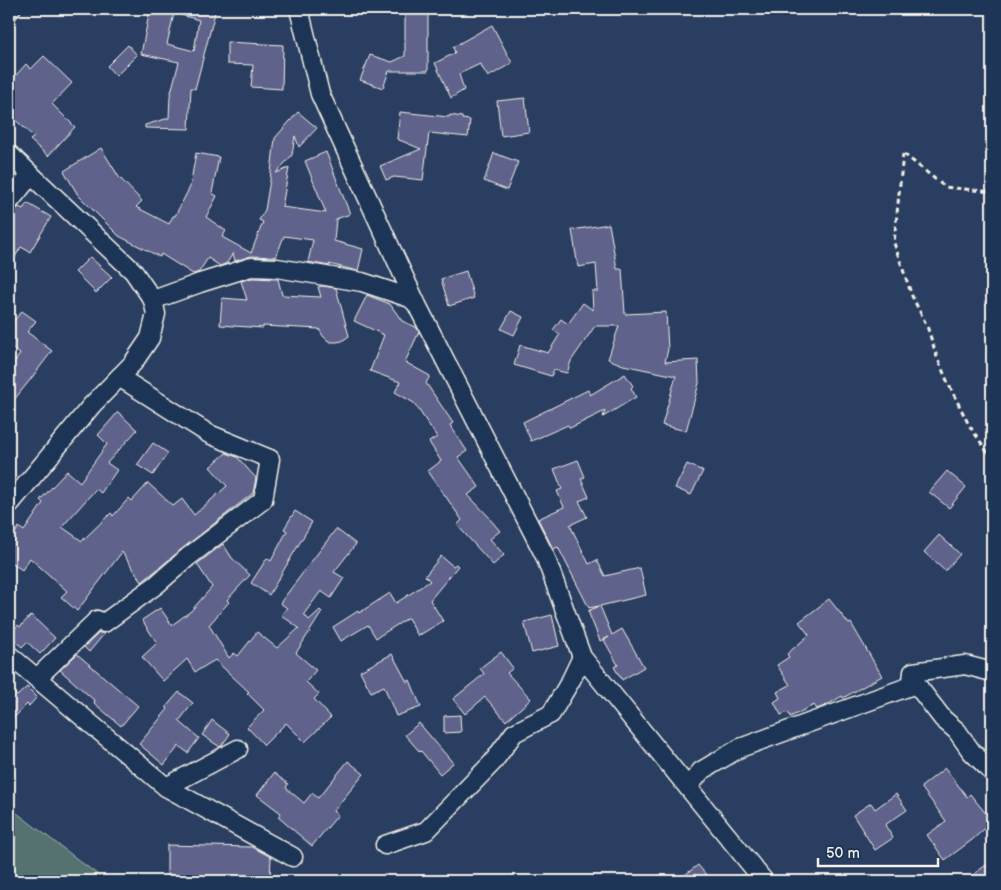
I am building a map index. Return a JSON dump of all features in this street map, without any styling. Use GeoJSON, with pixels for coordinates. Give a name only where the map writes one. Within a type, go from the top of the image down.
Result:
{"type":"FeatureCollection","features":[{"type":"Feature","properties":{"kind":"street"},"geometry":{"type":"LineString","coordinates":[[300,9],[320,94],[416,303],[545,556],[582,657],[764,881]]}},
{"type":"Feature","properties":{"kind":"street"},"geometry":{"type":"LineString","coordinates":[[9,154],[133,271],[154,300],[156,314],[150,338],[132,363],[92,405],[9,505]]}},
{"type":"Feature","properties":{"kind":"street"},"geometry":{"type":"LineString","coordinates":[[9,202],[31,175]]}},
{"type":"Feature","properties":{"kind":"street"},"geometry":{"type":"LineString","coordinates":[[154,300],[251,267],[277,268],[362,282],[410,298],[416,303]]}},
{"type":"Feature","properties":{"kind":"street"},"geometry":{"type":"LineString","coordinates":[[37,678],[97,620],[104,623],[156,585],[188,557],[263,500],[270,460],[209,434],[119,377]]}},
{"type":"Feature","properties":{"kind":"street"},"geometry":{"type":"LineString","coordinates":[[9,655],[166,787],[293,857]]}},
{"type":"Feature","properties":{"kind":"street"},"geometry":{"type":"LineString","coordinates":[[385,845],[426,831],[493,762],[514,733],[551,714],[582,657]]}},
{"type":"Feature","properties":{"kind":"street"},"geometry":{"type":"LineString","coordinates":[[992,672],[965,665],[913,672],[912,681],[943,719],[957,731],[971,751],[992,772]]}},
{"type":"Feature","properties":{"kind":"street"},"geometry":{"type":"LineString","coordinates":[[688,786],[701,771],[740,748],[916,684]]}},
{"type":"Feature","properties":{"kind":"street"},"geometry":{"type":"LineString","coordinates":[[166,787],[238,749]]}},
{"type":"Feature","properties":{"kind":"path"},"geometry":{"type":"LineString","coordinates":[[992,192],[945,187],[903,154],[894,243],[912,296],[927,326],[948,383],[969,425],[992,460]]}},
{"type":"Feature","properties":{"kind":"green space"},"geometry":{"type":"Polygon","coordinates":[[[9,807],[106,881],[9,881],[9,807]]]}},
{"type":"Feature","properties":{"kind":"building"},"geometry":{"type":"Polygon","coordinates":[[[150,9],[216,9],[195,89],[191,88],[189,129],[145,128],[145,125],[169,118],[170,96],[179,62],[141,54],[150,9]],[[174,13],[167,44],[194,51],[199,20],[174,13]]]}},
{"type":"Feature","properties":{"kind":"building"},"geometry":{"type":"Polygon","coordinates":[[[405,9],[428,9],[428,71],[389,71],[383,88],[360,80],[370,55],[392,62],[405,56],[405,9]]]}},
{"type":"Feature","properties":{"kind":"building"},"geometry":{"type":"Polygon","coordinates":[[[492,25],[512,63],[488,77],[480,64],[459,74],[464,90],[451,98],[435,63],[455,53],[453,47],[492,25]]]}},
{"type":"Feature","properties":{"kind":"building"},"geometry":{"type":"Polygon","coordinates":[[[227,42],[283,45],[282,89],[251,87],[253,65],[227,64],[227,42]]]}},
{"type":"Feature","properties":{"kind":"building"},"geometry":{"type":"Polygon","coordinates":[[[128,45],[137,55],[116,76],[107,66],[128,45]]]}},
{"type":"Feature","properties":{"kind":"building"},"geometry":{"type":"Polygon","coordinates":[[[44,56],[72,83],[52,104],[75,127],[48,156],[30,140],[34,137],[9,114],[15,107],[9,101],[9,83],[26,64],[31,69],[44,56]]]}},
{"type":"Feature","properties":{"kind":"building"},"geometry":{"type":"Polygon","coordinates":[[[525,98],[529,132],[501,136],[497,101],[525,98]]]}},
{"type":"Feature","properties":{"kind":"building"},"geometry":{"type":"Polygon","coordinates":[[[298,112],[317,128],[299,147],[295,136],[292,155],[276,173],[289,168],[282,207],[326,213],[305,161],[326,152],[350,214],[336,219],[334,241],[363,249],[358,271],[329,264],[330,266],[308,262],[313,240],[284,236],[276,257],[251,256],[235,261],[233,253],[227,263],[220,266],[208,258],[199,272],[193,274],[161,254],[160,257],[119,236],[78,195],[64,171],[101,148],[119,177],[142,201],[136,207],[169,224],[190,187],[196,153],[219,157],[212,193],[217,196],[206,217],[226,231],[222,237],[251,253],[263,222],[259,220],[265,210],[275,138],[298,112]]]}},
{"type":"Feature","properties":{"kind":"building"},"geometry":{"type":"Polygon","coordinates":[[[400,112],[462,117],[462,119],[470,120],[468,137],[429,133],[423,180],[394,177],[386,180],[380,166],[421,149],[397,139],[400,112]]]}},
{"type":"Feature","properties":{"kind":"building"},"geometry":{"type":"Polygon","coordinates":[[[494,153],[518,162],[507,190],[484,181],[494,153]]]}},
{"type":"Feature","properties":{"kind":"building"},"geometry":{"type":"Polygon","coordinates":[[[27,203],[51,217],[30,252],[21,247],[9,267],[9,212],[13,212],[19,207],[23,209],[27,203]]]}},
{"type":"Feature","properties":{"kind":"building"},"geometry":{"type":"Polygon","coordinates":[[[609,224],[617,269],[622,269],[625,314],[666,312],[668,349],[665,362],[698,360],[699,383],[686,431],[662,425],[676,376],[623,365],[608,359],[619,326],[595,326],[571,361],[567,373],[554,370],[551,376],[514,365],[520,345],[548,353],[560,334],[553,330],[561,319],[568,324],[583,303],[593,310],[592,291],[598,291],[596,264],[578,267],[572,230],[609,224]]]}},
{"type":"Feature","properties":{"kind":"building"},"geometry":{"type":"Polygon","coordinates":[[[90,257],[112,277],[96,293],[75,272],[90,257]]]}},
{"type":"Feature","properties":{"kind":"building"},"geometry":{"type":"Polygon","coordinates":[[[466,271],[474,298],[449,306],[441,279],[466,271]]]}},
{"type":"Feature","properties":{"kind":"building"},"geometry":{"type":"Polygon","coordinates":[[[252,278],[278,279],[282,295],[321,297],[318,287],[336,288],[349,336],[342,341],[331,342],[323,336],[319,329],[220,325],[222,298],[247,300],[241,281],[252,278]]]}},
{"type":"Feature","properties":{"kind":"building"},"geometry":{"type":"Polygon","coordinates":[[[367,295],[390,304],[402,321],[416,327],[419,332],[405,362],[430,376],[426,383],[453,423],[450,425],[467,451],[458,457],[479,487],[468,495],[500,531],[490,539],[504,555],[493,565],[457,525],[462,520],[428,471],[441,461],[429,442],[437,437],[414,403],[395,392],[400,382],[370,371],[384,335],[354,321],[367,295]]]}},
{"type":"Feature","properties":{"kind":"building"},"geometry":{"type":"Polygon","coordinates":[[[22,311],[36,321],[27,332],[52,351],[9,406],[9,370],[20,354],[9,345],[9,327],[22,311]]]}},
{"type":"Feature","properties":{"kind":"building"},"geometry":{"type":"Polygon","coordinates":[[[511,311],[523,317],[514,335],[501,329],[511,311]]]}},
{"type":"Feature","properties":{"kind":"building"},"geometry":{"type":"Polygon","coordinates":[[[625,374],[633,386],[631,388],[636,397],[603,417],[605,411],[570,428],[568,425],[531,441],[523,422],[588,390],[590,395],[625,374]]]}},
{"type":"Feature","properties":{"kind":"building"},"geometry":{"type":"Polygon","coordinates":[[[118,412],[137,430],[107,463],[117,470],[101,493],[96,489],[62,527],[82,541],[111,513],[113,516],[129,498],[132,501],[148,483],[173,506],[182,499],[194,515],[227,486],[210,467],[226,453],[237,457],[256,478],[253,493],[142,582],[122,552],[77,611],[61,597],[67,591],[30,558],[22,570],[9,561],[9,542],[19,527],[24,531],[43,503],[40,500],[67,471],[80,482],[107,444],[98,435],[118,412]]]}},
{"type":"Feature","properties":{"kind":"building"},"geometry":{"type":"Polygon","coordinates":[[[153,443],[168,453],[153,475],[137,465],[153,443]]]}},
{"type":"Feature","properties":{"kind":"building"},"geometry":{"type":"Polygon","coordinates":[[[578,460],[585,477],[581,479],[589,497],[579,501],[587,517],[570,525],[589,564],[597,560],[605,576],[640,568],[646,595],[600,606],[612,635],[622,629],[644,667],[622,680],[614,667],[618,665],[604,640],[609,637],[600,641],[588,611],[599,606],[589,608],[558,547],[553,549],[538,519],[564,507],[557,491],[562,489],[554,469],[578,460]]]}},
{"type":"Feature","properties":{"kind":"building"},"geometry":{"type":"Polygon","coordinates":[[[687,464],[703,471],[691,495],[675,488],[687,464]]]}},
{"type":"Feature","properties":{"kind":"building"},"geometry":{"type":"Polygon","coordinates":[[[947,471],[966,487],[949,508],[929,492],[947,471]]]}},
{"type":"Feature","properties":{"kind":"building"},"geometry":{"type":"Polygon","coordinates":[[[295,511],[312,522],[269,595],[251,583],[267,558],[271,561],[287,531],[284,529],[295,511]]]}},
{"type":"Feature","properties":{"kind":"building"},"geometry":{"type":"Polygon","coordinates":[[[336,529],[356,544],[334,572],[344,578],[331,598],[321,591],[304,614],[309,620],[320,610],[322,612],[296,653],[316,670],[306,682],[319,694],[314,699],[331,717],[305,742],[286,723],[264,745],[247,727],[264,710],[247,693],[249,692],[215,660],[195,672],[187,659],[163,681],[142,657],[157,643],[142,620],[160,608],[172,625],[191,611],[212,587],[197,564],[223,544],[232,558],[250,575],[227,600],[229,602],[209,625],[229,658],[234,653],[238,656],[257,632],[277,648],[299,628],[281,615],[287,608],[280,603],[336,529]]]}},
{"type":"Feature","properties":{"kind":"building"},"geometry":{"type":"Polygon","coordinates":[[[939,535],[960,554],[945,571],[924,552],[939,535]]]}},
{"type":"Feature","properties":{"kind":"building"},"geometry":{"type":"Polygon","coordinates":[[[441,556],[453,566],[456,564],[458,566],[430,600],[443,621],[418,636],[408,618],[376,638],[368,625],[341,641],[333,627],[390,593],[396,603],[430,581],[425,576],[441,556]]]}},
{"type":"Feature","properties":{"kind":"building"},"geometry":{"type":"Polygon","coordinates":[[[829,599],[849,624],[851,623],[882,676],[843,698],[842,696],[817,709],[814,705],[790,717],[788,712],[781,715],[774,702],[780,698],[777,692],[790,685],[777,665],[789,657],[787,654],[809,635],[799,622],[829,599]]]}},
{"type":"Feature","properties":{"kind":"building"},"geometry":{"type":"Polygon","coordinates":[[[31,615],[55,638],[40,654],[27,642],[22,647],[9,635],[31,615]]]}},
{"type":"Feature","properties":{"kind":"building"},"geometry":{"type":"Polygon","coordinates":[[[552,615],[559,646],[532,653],[524,622],[552,615]]]}},
{"type":"Feature","properties":{"kind":"building"},"geometry":{"type":"Polygon","coordinates":[[[99,633],[105,633],[89,652],[84,647],[99,633]]]}},
{"type":"Feature","properties":{"kind":"building"},"geometry":{"type":"Polygon","coordinates":[[[501,652],[513,668],[507,673],[531,699],[506,721],[485,697],[465,714],[453,699],[484,674],[480,668],[501,652]]]}},
{"type":"Feature","properties":{"kind":"building"},"geometry":{"type":"Polygon","coordinates":[[[77,654],[138,706],[121,726],[60,670],[77,654]]]}},
{"type":"Feature","properties":{"kind":"building"},"geometry":{"type":"Polygon","coordinates":[[[392,654],[407,682],[410,680],[421,707],[396,716],[384,686],[371,692],[360,671],[392,654]]]}},
{"type":"Feature","properties":{"kind":"building"},"geometry":{"type":"Polygon","coordinates":[[[27,687],[37,697],[29,706],[27,704],[9,723],[9,688],[17,696],[27,687]]]}},
{"type":"Feature","properties":{"kind":"building"},"geometry":{"type":"Polygon","coordinates":[[[179,692],[193,703],[179,721],[199,738],[188,753],[179,746],[164,765],[139,744],[168,709],[166,707],[179,692]]]}},
{"type":"Feature","properties":{"kind":"building"},"geometry":{"type":"Polygon","coordinates":[[[460,715],[461,732],[444,733],[444,716],[460,715]]]}},
{"type":"Feature","properties":{"kind":"building"},"geometry":{"type":"Polygon","coordinates":[[[212,720],[230,734],[220,747],[202,735],[212,720]]]}},
{"type":"Feature","properties":{"kind":"building"},"geometry":{"type":"Polygon","coordinates":[[[419,723],[453,763],[440,774],[405,735],[419,723]]]}},
{"type":"Feature","properties":{"kind":"building"},"geometry":{"type":"Polygon","coordinates":[[[348,761],[364,774],[333,811],[338,815],[312,846],[278,817],[281,813],[257,795],[274,773],[288,784],[286,788],[304,803],[312,793],[318,798],[348,761]]]}},
{"type":"Feature","properties":{"kind":"building"},"geometry":{"type":"Polygon","coordinates":[[[945,768],[967,797],[970,794],[992,822],[945,860],[927,835],[946,821],[921,787],[945,768]]]}},
{"type":"Feature","properties":{"kind":"building"},"geometry":{"type":"Polygon","coordinates":[[[896,794],[907,810],[885,825],[893,838],[875,850],[853,815],[871,803],[875,809],[896,794]]]}},
{"type":"Feature","properties":{"kind":"building"},"geometry":{"type":"Polygon","coordinates":[[[167,845],[252,847],[271,857],[270,880],[167,878],[167,845]]]}},
{"type":"Feature","properties":{"kind":"building"},"geometry":{"type":"Polygon","coordinates":[[[698,865],[711,881],[677,881],[698,865]]]}},
{"type":"Feature","properties":{"kind":"building"},"geometry":{"type":"Polygon","coordinates":[[[986,865],[992,873],[992,881],[965,881],[986,865]]]}}]}
